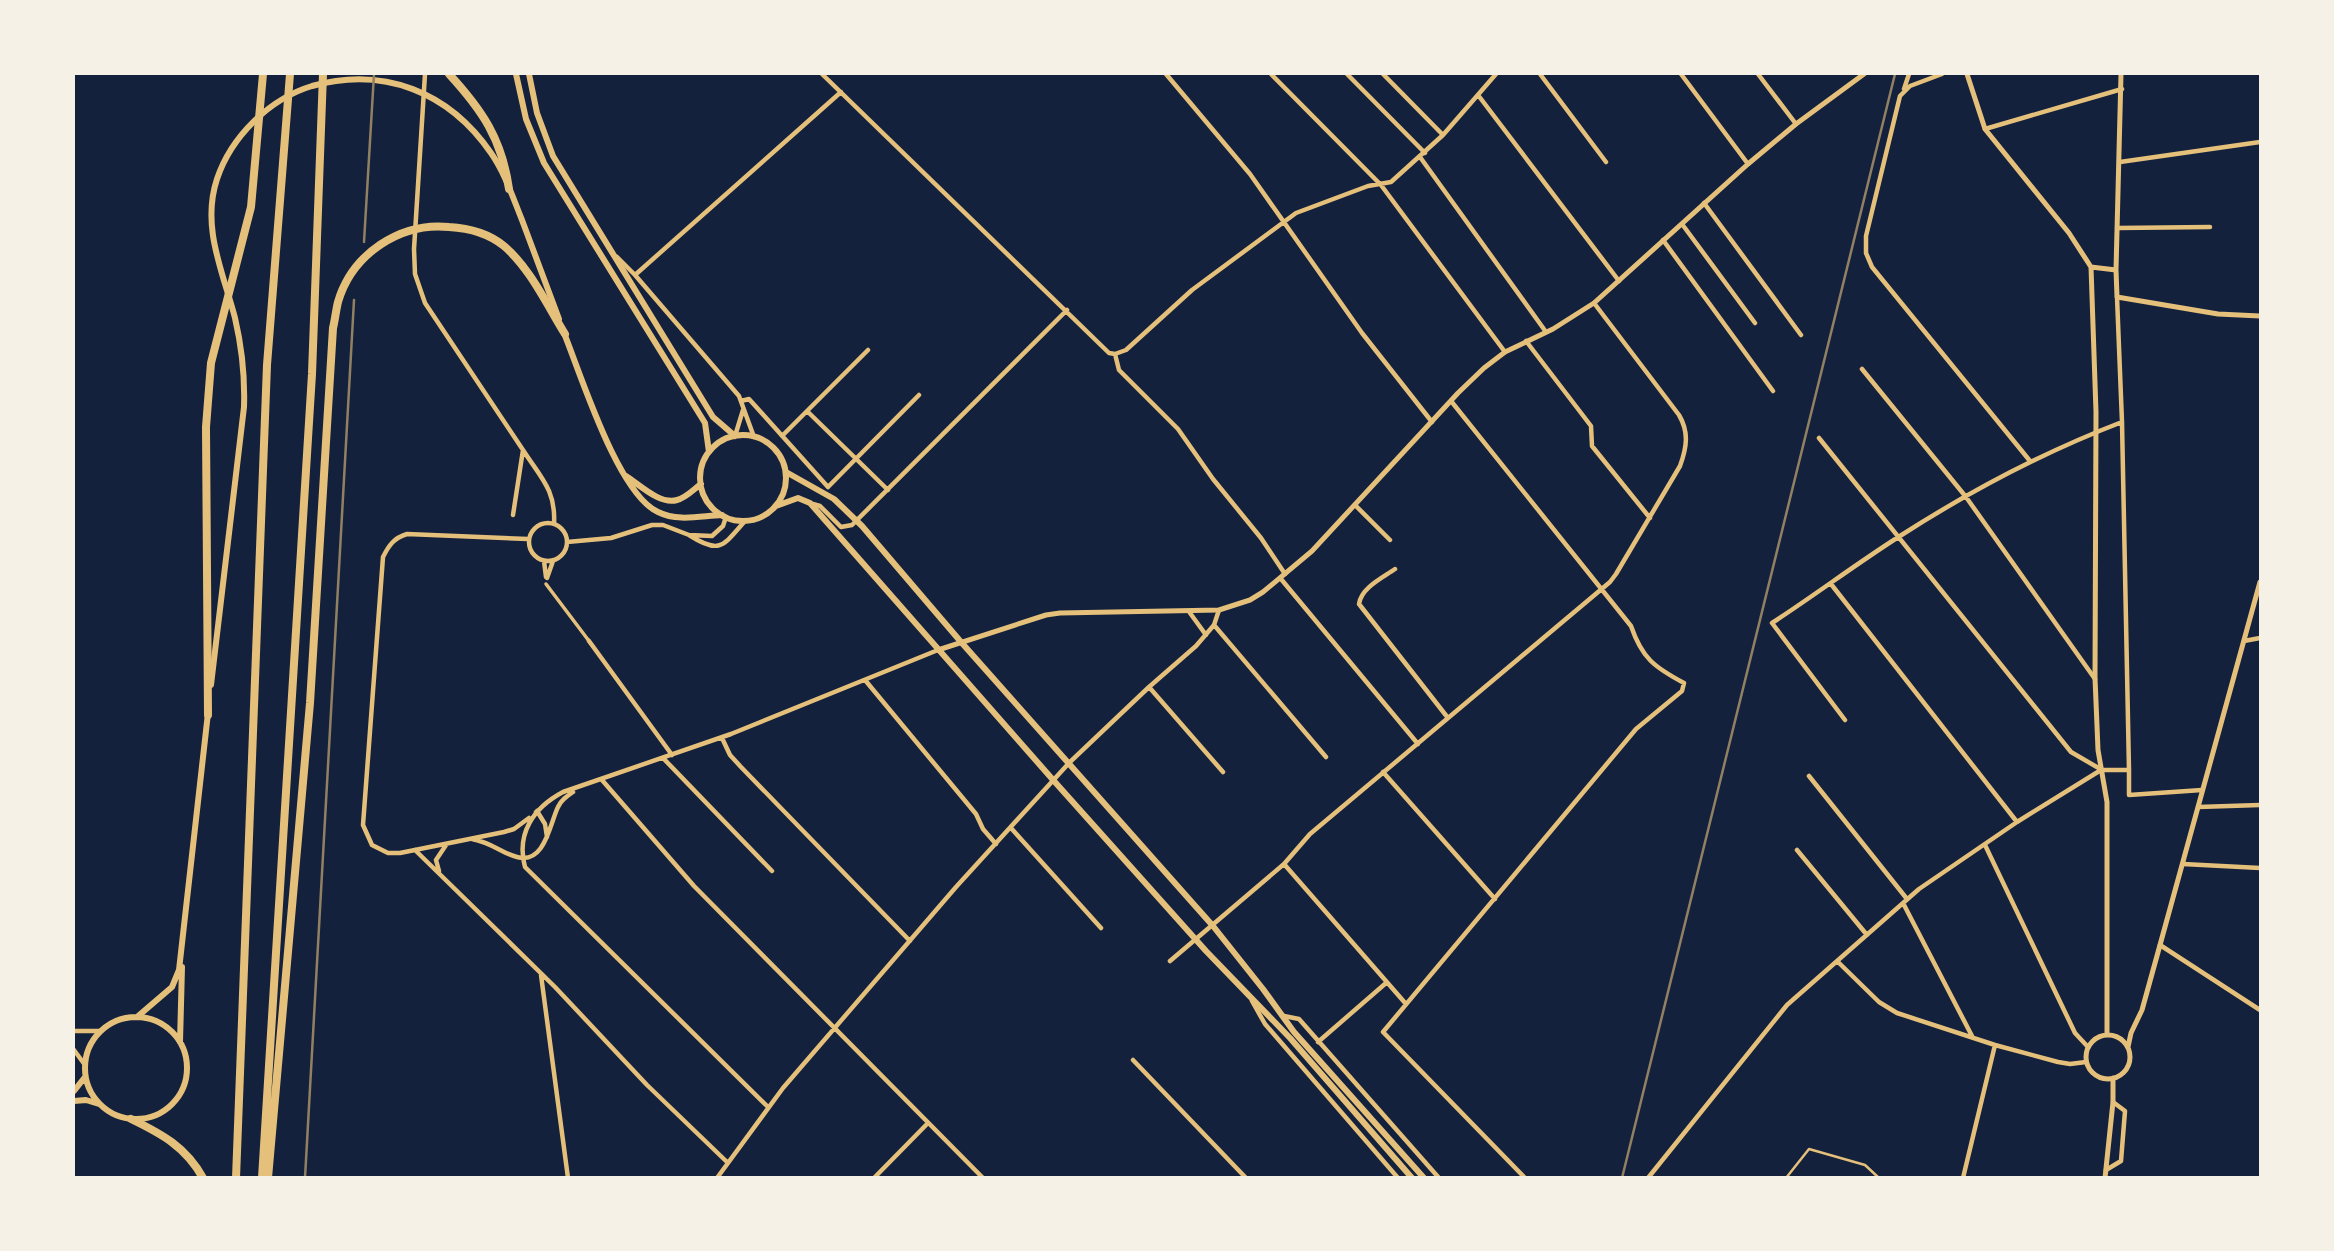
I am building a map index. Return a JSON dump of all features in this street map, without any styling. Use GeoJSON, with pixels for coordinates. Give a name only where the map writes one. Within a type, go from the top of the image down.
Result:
{"type":"FeatureCollection","features":[{"type":"Feature","properties":{"kind":"highway"},"geometry":{"type":"LineString","coordinates":[[208,715],[206,427],[211,363],[251,207],[263,74]]}},
{"type":"Feature","properties":{"kind":"highway"},"geometry":{"type":"LineString","coordinates":[[236,1178],[267,365],[290,74]]}},
{"type":"Feature","properties":{"kind":"highway"},"geometry":{"type":"LineString","coordinates":[[265,1178],[312,374],[323,74]]}},
{"type":"Feature","properties":{"kind":"highway"},"geometry":{"type":"LineString","coordinates":[[449,74],[477,106],[492,130],[505,162],[509,189]]}},
{"type":"Feature","properties":{"kind":"highway"},"geometry":{"type":"LineString","coordinates":[[265,1178],[310,703],[333,328],[338,300],[363,258],[382,242],[416,227],[463,228],[486,235],[503,246],[520,263],[565,334]]}},
{"type":"Feature","properties":{"kind":"highway"},"geometry":{"type":"LineString","coordinates":[[131,1119],[174,1142],[194,1161],[203,1178]]}},
{"type":"Feature","properties":{"kind":"main road"},"geometry":{"type":"LineString","coordinates":[[516,74],[526,119],[544,163],[705,423],[709,452]]}},
{"type":"Feature","properties":{"kind":"main road"},"geometry":{"type":"LineString","coordinates":[[529,74],[537,113],[553,156],[713,416],[735,436]]}},
{"type":"Feature","properties":{"kind":"main road"},"geometry":{"type":"LineString","coordinates":[[136,1017],[172,987],[179,970],[244,407],[245,376],[240,345],[212,234],[211,207],[217,179],[240,136],[273,104],[301,90],[348,79],[387,80],[408,86],[458,115],[492,154],[509,189],[598,419],[638,497],[657,512],[683,519],[724,516],[745,521],[767,514],[776,506],[782,496],[786,472]]}},
{"type":"Feature","properties":{"kind":"main road"},"geometry":{"type":"LineString","coordinates":[[724,516],[711,507],[704,496],[701,484],[704,462],[709,452],[725,439],[735,436],[754,437],[766,442],[775,450],[786,472],[834,499],[857,521],[1213,926],[1294,1032],[1424,1178]]}},
{"type":"Feature","properties":{"kind":"main road"},"geometry":{"type":"LineString","coordinates":[[625,475],[651,493],[667,500],[677,500],[701,484]]}},
{"type":"Feature","properties":{"kind":"main road"},"geometry":{"type":"LineString","coordinates":[[776,506],[798,498],[810,503],[938,650],[1197,940],[1290,1038],[1412,1178]]}},
{"type":"Feature","properties":{"kind":"main road"},"geometry":{"type":"LineString","coordinates":[[180,1042],[182,951]]}},
{"type":"Feature","properties":{"kind":"main road"},"geometry":{"type":"LineString","coordinates":[[136,1017],[154,1020],[169,1029],[180,1042],[186,1057],[187,1073],[183,1088],[174,1102],[162,1112],[147,1118],[131,1119],[108,1112],[99,1104],[90,1091],[85,1077],[85,1066],[87,1053],[101,1031],[124,1018],[136,1017]]}},
{"type":"Feature","properties":{"kind":"main road"},"geometry":{"type":"LineString","coordinates":[[74,1091],[85,1077]]}},
{"type":"Feature","properties":{"kind":"main road"},"geometry":{"type":"LineString","coordinates":[[74,1101],[86,1100],[99,1104]]}},
{"type":"Feature","properties":{"kind":"street"},"geometry":{"type":"LineString","coordinates":[[425,74],[414,248],[415,274],[425,303],[552,494],[555,505],[554,524]]}},
{"type":"Feature","properties":{"kind":"street"},"geometry":{"type":"LineString","coordinates":[[822,74],[1110,353],[1115,354],[1126,350],[1192,289],[1297,213],[1368,186],[1391,182],[1443,135],[1496,74]]}},
{"type":"Feature","properties":{"kind":"street"},"geometry":{"type":"LineString","coordinates":[[1166,74],[1250,174],[1362,333],[1432,422]]}},
{"type":"Feature","properties":{"kind":"street"},"geometry":{"type":"LineString","coordinates":[[1271,74],[1381,185],[1504,352]]}},
{"type":"Feature","properties":{"kind":"street"},"geometry":{"type":"LineString","coordinates":[[1348,74],[1422,155],[1546,333]]}},
{"type":"Feature","properties":{"kind":"street"},"geometry":{"type":"LineString","coordinates":[[1384,74],[1443,135]]}},
{"type":"Feature","properties":{"kind":"street"},"geometry":{"type":"LineString","coordinates":[[1540,74],[1606,162]]}},
{"type":"Feature","properties":{"kind":"street"},"geometry":{"type":"LineString","coordinates":[[1681,74],[1748,164]]}},
{"type":"Feature","properties":{"kind":"street"},"geometry":{"type":"LineString","coordinates":[[1758,74],[1796,124]]}},
{"type":"Feature","properties":{"kind":"street"},"geometry":{"type":"LineString","coordinates":[[528,540],[407,534],[389,544],[383,557],[363,825],[372,845],[380,850],[400,853],[514,829],[556,796],[722,738],[938,650],[1030,620],[1060,613],[1219,611],[1250,600],[1283,577],[1312,551],[1451,401],[1504,352],[1546,333],[1594,303],[1748,164],[1861,74]]}},
{"type":"Feature","properties":{"kind":"street"},"geometry":{"type":"LineString","coordinates":[[1909,74],[1900,96],[1866,236],[1866,253],[1872,267],[2030,461]]}},
{"type":"Feature","properties":{"kind":"street"},"geometry":{"type":"LineString","coordinates":[[1904,90],[1942,74]]}},
{"type":"Feature","properties":{"kind":"street"},"geometry":{"type":"LineString","coordinates":[[1968,74],[1985,129],[2069,233],[2091,267],[2096,412],[2095,680],[2098,750],[2107,802],[2107,1035]]}},
{"type":"Feature","properties":{"kind":"street"},"geometry":{"type":"LineString","coordinates":[[2121,74],[2116,270],[2122,422],[2129,795],[2202,790]]}},
{"type":"Feature","properties":{"kind":"street"},"geometry":{"type":"LineString","coordinates":[[1985,129],[2122,89]]}},
{"type":"Feature","properties":{"kind":"street"},"geometry":{"type":"LineString","coordinates":[[635,275],[841,92]]}},
{"type":"Feature","properties":{"kind":"street"},"geometry":{"type":"LineString","coordinates":[[1478,96],[1619,281]]}},
{"type":"Feature","properties":{"kind":"street"},"geometry":{"type":"LineString","coordinates":[[2120,162],[2260,142]]}},
{"type":"Feature","properties":{"kind":"street"},"geometry":{"type":"LineString","coordinates":[[1704,202],[1801,335]]}},
{"type":"Feature","properties":{"kind":"street"},"geometry":{"type":"LineString","coordinates":[[1681,223],[1755,323]]}},
{"type":"Feature","properties":{"kind":"street"},"geometry":{"type":"LineString","coordinates":[[2118,228],[2210,227]]}},
{"type":"Feature","properties":{"kind":"street"},"geometry":{"type":"LineString","coordinates":[[1663,240],[1773,391]]}},
{"type":"Feature","properties":{"kind":"street"},"geometry":{"type":"LineString","coordinates":[[613,255],[635,275],[734,390],[741,401],[754,437]]}},
{"type":"Feature","properties":{"kind":"street"},"geometry":{"type":"LineString","coordinates":[[2091,267],[2116,270]]}},
{"type":"Feature","properties":{"kind":"street"},"geometry":{"type":"LineString","coordinates":[[2117,297],[2218,314],[2260,316]]}},
{"type":"Feature","properties":{"kind":"street"},"geometry":{"type":"LineString","coordinates":[[1170,961],[1284,864],[1310,834],[1616,574],[1680,466],[1685,453],[1686,431],[1679,415],[1594,303]]}},
{"type":"Feature","properties":{"kind":"street"},"geometry":{"type":"LineString","coordinates":[[810,503],[820,506],[841,527],[857,521],[1067,310]]}},
{"type":"Feature","properties":{"kind":"street"},"geometry":{"type":"LineString","coordinates":[[1526,341],[1591,426],[1592,446],[1650,518]]}},
{"type":"Feature","properties":{"kind":"street"},"geometry":{"type":"LineString","coordinates":[[782,437],[868,350]]}},
{"type":"Feature","properties":{"kind":"street"},"geometry":{"type":"LineString","coordinates":[[1115,354],[1119,370],[1178,429],[1213,479],[1261,538],[1283,577],[1418,744]]}},
{"type":"Feature","properties":{"kind":"street"},"geometry":{"type":"LineString","coordinates":[[1862,369],[1966,497],[2095,680]]}},
{"type":"Feature","properties":{"kind":"street"},"geometry":{"type":"LineString","coordinates":[[741,401],[749,399],[828,487],[919,395]]}},
{"type":"Feature","properties":{"kind":"street"},"geometry":{"type":"LineString","coordinates":[[1451,401],[1631,626],[1637,644],[1647,660],[1684,683],[1682,691],[1636,729],[1383,1032],[1525,1178]]}},
{"type":"Feature","properties":{"kind":"street"},"geometry":{"type":"LineString","coordinates":[[735,436],[744,409]]}},
{"type":"Feature","properties":{"kind":"street"},"geometry":{"type":"LineString","coordinates":[[807,411],[888,490]]}},
{"type":"Feature","properties":{"kind":"street"},"geometry":{"type":"LineString","coordinates":[[1845,720],[1772,624],[1899,537],[1966,497],[2030,461],[2122,422]]}},
{"type":"Feature","properties":{"kind":"street"},"geometry":{"type":"LineString","coordinates":[[1819,438],[2071,752],[2102,769],[2129,770]]}},
{"type":"Feature","properties":{"kind":"street"},"geometry":{"type":"LineString","coordinates":[[513,515],[523,450]]}},
{"type":"Feature","properties":{"kind":"street"},"geometry":{"type":"LineString","coordinates":[[1356,506],[1390,540]]}},
{"type":"Feature","properties":{"kind":"street"},"geometry":{"type":"LineString","coordinates":[[689,535],[712,536],[723,526],[724,516]]}},
{"type":"Feature","properties":{"kind":"street"},"geometry":{"type":"LineString","coordinates":[[567,542],[611,538],[652,525],[663,525],[710,547],[718,547],[727,543],[745,521]]}},
{"type":"Feature","properties":{"kind":"street"},"geometry":{"type":"LineString","coordinates":[[528,540],[538,526],[554,524],[564,531],[567,542],[563,554],[554,561],[547,578],[544,561]]}},
{"type":"Feature","properties":{"kind":"street"},"geometry":{"type":"LineString","coordinates":[[528,540],[534,556],[544,561],[554,561]]}},
{"type":"Feature","properties":{"kind":"street"},"geometry":{"type":"LineString","coordinates":[[1395,569],[1364,592],[1359,604],[1448,718]]}},
{"type":"Feature","properties":{"kind":"street"},"geometry":{"type":"LineString","coordinates":[[2128,1047],[2119,1037],[2107,1035],[2096,1038],[2088,1047],[2086,1062],[2096,1075],[2113,1078],[2122,1074],[2128,1066],[2131,1032],[2142,1010],[2161,945],[2260,582]]}},
{"type":"Feature","properties":{"kind":"street"},"geometry":{"type":"LineString","coordinates":[[546,584],[672,755]]}},
{"type":"Feature","properties":{"kind":"street"},"geometry":{"type":"LineString","coordinates":[[1831,584],[2017,822]]}},
{"type":"Feature","properties":{"kind":"street"},"geometry":{"type":"LineString","coordinates":[[718,1178],[768,1107],[910,941],[1069,763],[1196,646],[1214,625],[1219,611]]}},
{"type":"Feature","properties":{"kind":"street"},"geometry":{"type":"LineString","coordinates":[[1190,612],[1206,635]]}},
{"type":"Feature","properties":{"kind":"street"},"geometry":{"type":"LineString","coordinates":[[1214,625],[1326,757]]}},
{"type":"Feature","properties":{"kind":"street"},"geometry":{"type":"LineString","coordinates":[[2244,641],[2260,638]]}},
{"type":"Feature","properties":{"kind":"street"},"geometry":{"type":"LineString","coordinates":[[865,680],[976,814],[983,829],[996,844]]}},
{"type":"Feature","properties":{"kind":"street"},"geometry":{"type":"LineString","coordinates":[[1149,687],[1223,772]]}},
{"type":"Feature","properties":{"kind":"street"},"geometry":{"type":"LineString","coordinates":[[722,738],[730,755],[741,767],[910,941]]}},
{"type":"Feature","properties":{"kind":"street"},"geometry":{"type":"LineString","coordinates":[[663,758],[772,872]]}},
{"type":"Feature","properties":{"kind":"street"},"geometry":{"type":"LineString","coordinates":[[1648,1178],[1787,1005],[1905,901],[2017,822],[2102,769]]}},
{"type":"Feature","properties":{"kind":"street"},"geometry":{"type":"LineString","coordinates":[[1382,772],[1495,899]]}},
{"type":"Feature","properties":{"kind":"street"},"geometry":{"type":"LineString","coordinates":[[1809,776],[1905,901],[1973,1037]]}},
{"type":"Feature","properties":{"kind":"street"},"geometry":{"type":"LineString","coordinates":[[602,780],[694,886],[983,1178]]}},
{"type":"Feature","properties":{"kind":"street"},"geometry":{"type":"LineString","coordinates":[[471,839],[484,841],[517,858],[537,852],[547,837],[561,802],[576,789]]}},
{"type":"Feature","properties":{"kind":"street"},"geometry":{"type":"LineString","coordinates":[[2198,807],[2260,805]]}},
{"type":"Feature","properties":{"kind":"street"},"geometry":{"type":"LineString","coordinates":[[537,811],[545,824],[547,837]]}},
{"type":"Feature","properties":{"kind":"street"},"geometry":{"type":"LineString","coordinates":[[537,811],[528,822],[526,830],[523,858],[526,867],[768,1107]]}},
{"type":"Feature","properties":{"kind":"street"},"geometry":{"type":"LineString","coordinates":[[1012,828],[1101,929]]}},
{"type":"Feature","properties":{"kind":"street"},"geometry":{"type":"LineString","coordinates":[[439,872],[436,860],[447,844]]}},
{"type":"Feature","properties":{"kind":"street"},"geometry":{"type":"LineString","coordinates":[[1985,845],[2075,1033],[2088,1047]]}},
{"type":"Feature","properties":{"kind":"street"},"geometry":{"type":"LineString","coordinates":[[415,850],[727,1162]]}},
{"type":"Feature","properties":{"kind":"street"},"geometry":{"type":"LineString","coordinates":[[1797,850],[1867,935]]}},
{"type":"Feature","properties":{"kind":"street"},"geometry":{"type":"LineString","coordinates":[[1284,864],[1406,1004]]}},
{"type":"Feature","properties":{"kind":"street"},"geometry":{"type":"LineString","coordinates":[[2183,864],[2260,868]]}},
{"type":"Feature","properties":{"kind":"street"},"geometry":{"type":"LineString","coordinates":[[2161,945],[2260,1010]]}},
{"type":"Feature","properties":{"kind":"street"},"geometry":{"type":"LineString","coordinates":[[1838,961],[1879,1002],[1897,1013],[2058,1062],[2086,1062]]}},
{"type":"Feature","properties":{"kind":"street"},"geometry":{"type":"LineString","coordinates":[[540,974],[568,1178]]}},
{"type":"Feature","properties":{"kind":"street"},"geometry":{"type":"LineString","coordinates":[[1318,1042],[1387,983]]}},
{"type":"Feature","properties":{"kind":"street"},"geometry":{"type":"LineString","coordinates":[[1248,994],[1265,1024],[1398,1178]]}},
{"type":"Feature","properties":{"kind":"street"},"geometry":{"type":"LineString","coordinates":[[1283,1016],[1299,1019],[1438,1178]]}},
{"type":"Feature","properties":{"kind":"street"},"geometry":{"type":"LineString","coordinates":[[74,1031],[101,1031]]}},
{"type":"Feature","properties":{"kind":"street"},"geometry":{"type":"LineString","coordinates":[[1963,1178],[1995,1045]]}},
{"type":"Feature","properties":{"kind":"street"},"geometry":{"type":"LineString","coordinates":[[74,1050],[85,1066]]}},
{"type":"Feature","properties":{"kind":"street"},"geometry":{"type":"LineString","coordinates":[[1133,1060],[1246,1178]]}},
{"type":"Feature","properties":{"kind":"street"},"geometry":{"type":"LineString","coordinates":[[2105,1176],[2113,1078]]}},
{"type":"Feature","properties":{"kind":"street"},"geometry":{"type":"LineString","coordinates":[[2105,1176],[2121,1161],[2124,1111],[2113,1102]]}},
{"type":"Feature","properties":{"kind":"street"},"geometry":{"type":"LineString","coordinates":[[874,1178],[928,1123]]}},
{"type":"Feature","properties":{"kind":"lane"},"geometry":{"type":"LineString","coordinates":[[1786,1178],[1809,1149],[1865,1165],[1879,1178]]}},
{"type":"Feature","properties":{"kind":"railway"},"geometry":{"type":"LineString","coordinates":[[364,242],[374,74]]}},
{"type":"Feature","properties":{"kind":"railway"},"geometry":{"type":"LineString","coordinates":[[1622,1178],[1895,74]]}},
{"type":"Feature","properties":{"kind":"railway"},"geometry":{"type":"LineString","coordinates":[[305,1178],[354,300]]}}]}
